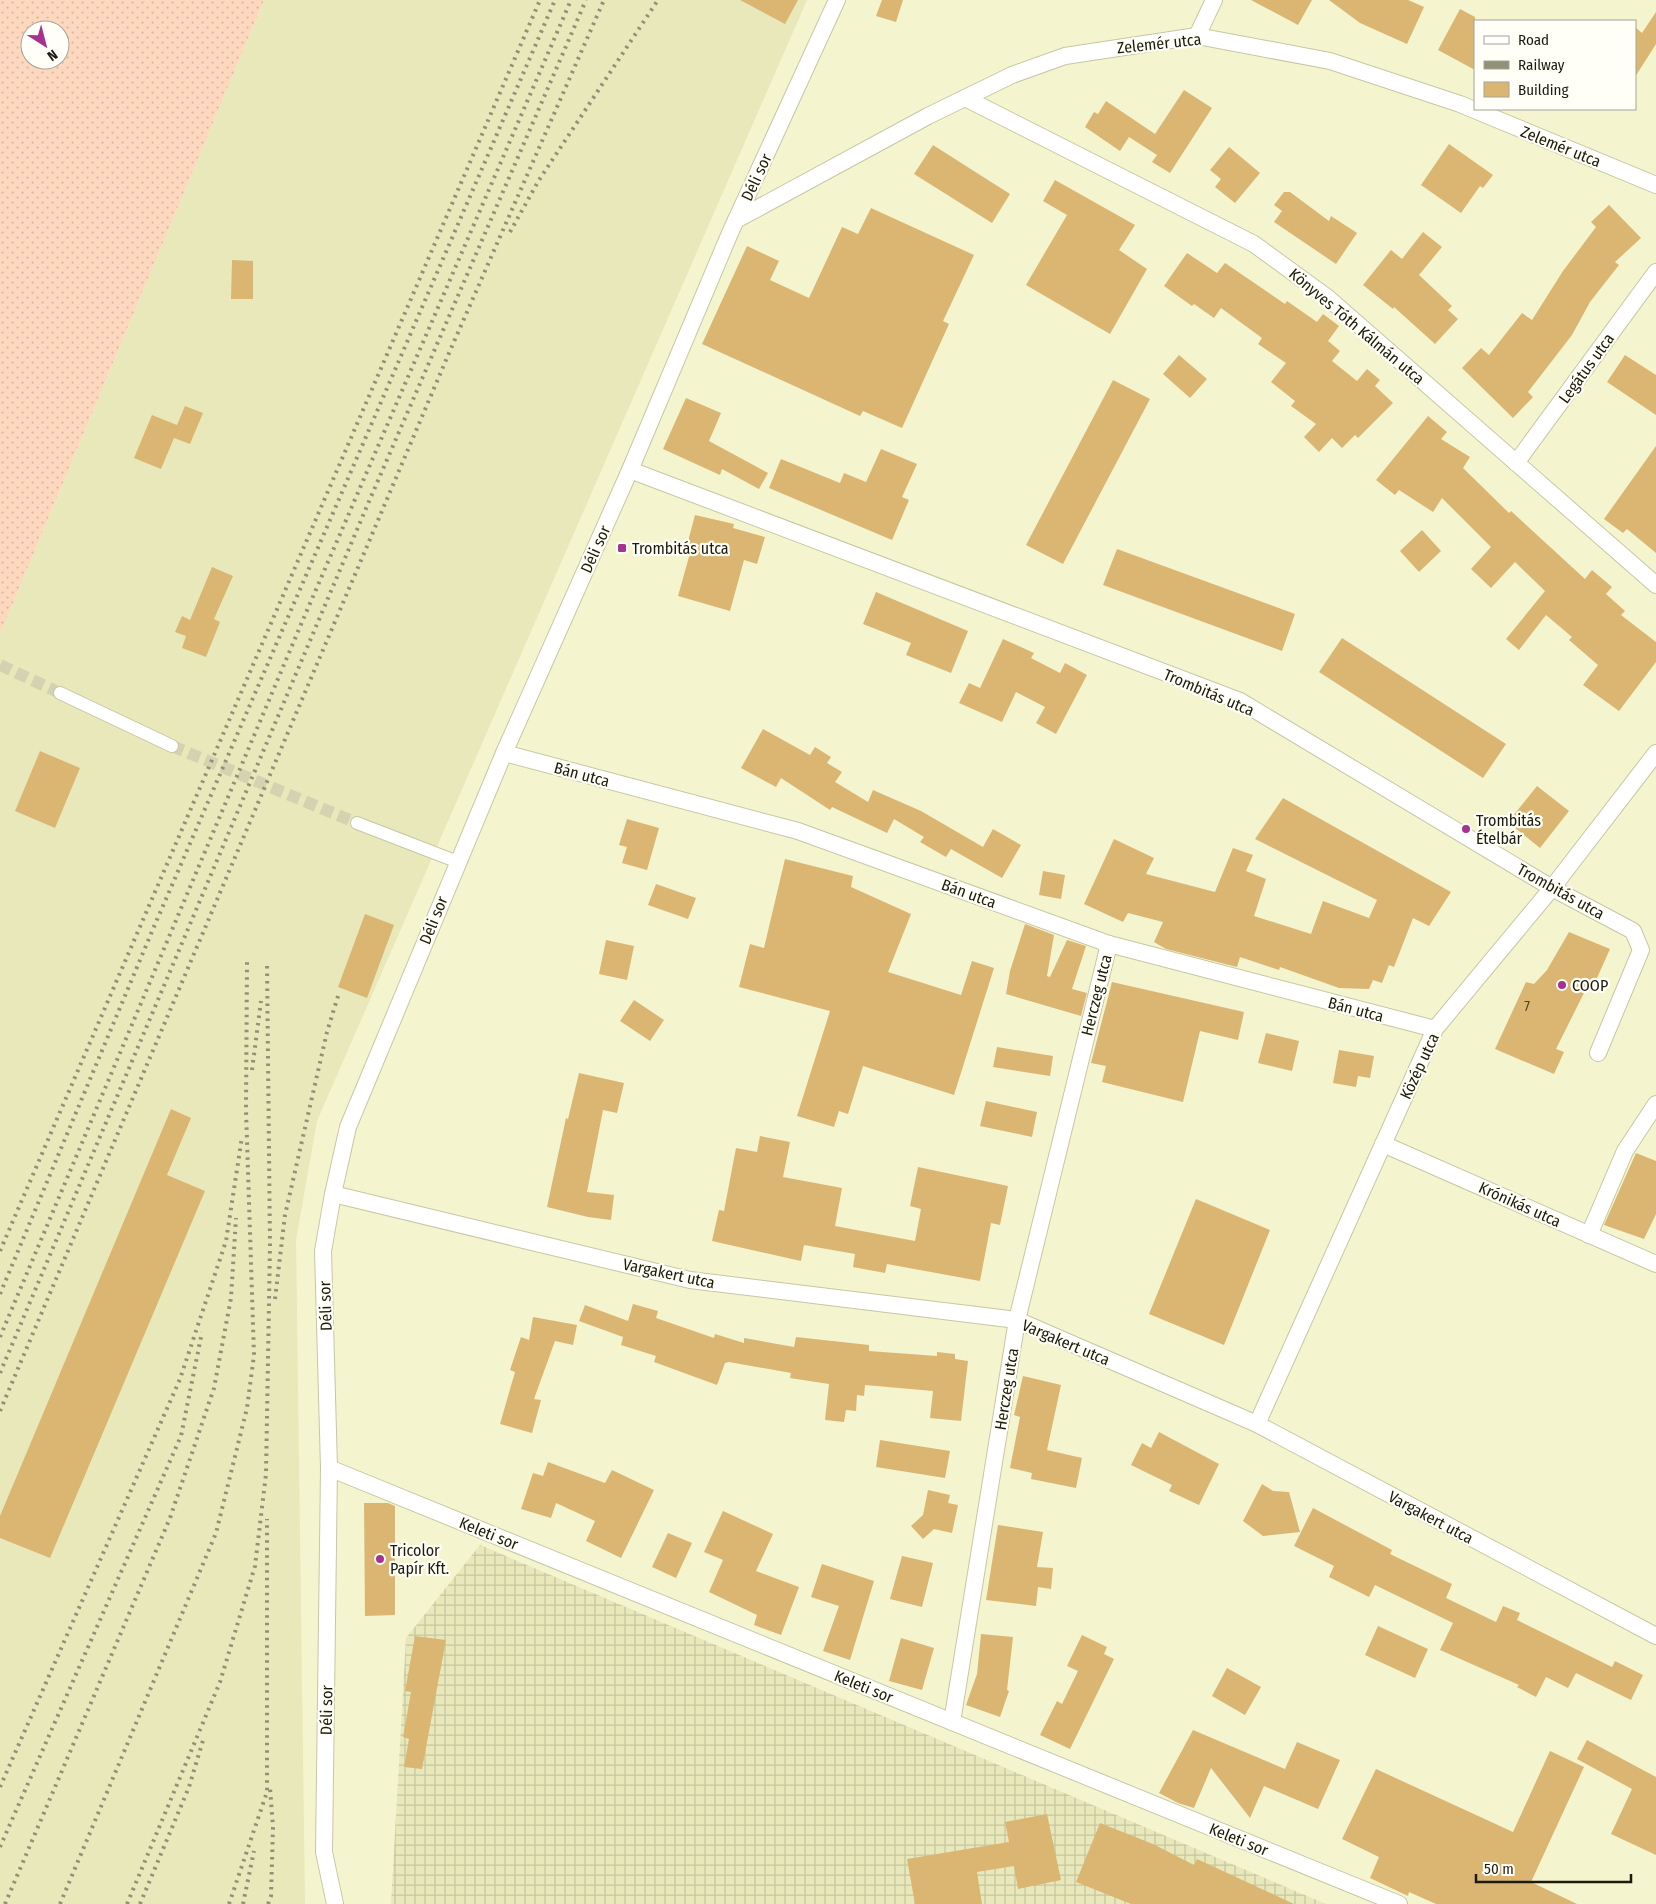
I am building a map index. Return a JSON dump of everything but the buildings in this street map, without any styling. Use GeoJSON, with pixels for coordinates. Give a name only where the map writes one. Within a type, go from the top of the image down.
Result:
{"type":"FeatureCollection","features":[{"type":"Feature","properties":{"kind":"street","name":"Déli sor"},"geometry":{"type":"LineString","coordinates":[[335,1904],[324,1852],[329,1468],[323,1251],[348,1127],[504,753],[630,470],[736,220],[837,0]]}},
{"type":"Feature","properties":{"kind":"street"},"geometry":{"type":"LineString","coordinates":[[1197,36],[1214,0]]}},
{"type":"Feature","properties":{"kind":"street","name":"Zelemér utca"},"geometry":{"type":"LineString","coordinates":[[736,220],[1012,75],[1065,56],[1197,36],[1339,64],[1474,110]]}},
{"type":"Feature","properties":{"kind":"street","name":"Könyves Tóth Kálmán utca"},"geometry":{"type":"LineString","coordinates":[[965,98],[1254,244],[1328,298],[1656,585]]}},
{"type":"Feature","properties":{"kind":"street","name":"Zelemér utca"},"geometry":{"type":"LineString","coordinates":[[1475,110],[1656,185]]}},
{"type":"Feature","properties":{"kind":"street","name":"Legátus utca"},"geometry":{"type":"LineString","coordinates":[[1516,463],[1656,272]]}},
{"type":"Feature","properties":{"kind":"street","name":"Trombitás utca"},"geometry":{"type":"LineString","coordinates":[[630,470],[1240,701],[1552,888],[1633,931],[1641,950],[1598,1053]]}},
{"type":"Feature","properties":{"kind":"street"},"geometry":{"type":"LineString","coordinates":[[60,693],[172,746]]}},
{"type":"Feature","properties":{"kind":"street","name":"Bán utca"},"geometry":{"type":"LineString","coordinates":[[504,753],[798,831],[1108,944],[1435,1029]]}},
{"type":"Feature","properties":{"kind":"street","name":"Közép utca"},"geometry":{"type":"LineString","coordinates":[[1257,1424],[1435,1029],[1552,888],[1656,753]]}},
{"type":"Feature","properties":{"kind":"street"},"geometry":{"type":"LineString","coordinates":[[357,823],[458,862]]}},
{"type":"Feature","properties":{"kind":"street","name":"Herczeg utca"},"geometry":{"type":"LineString","coordinates":[[952,1722],[1017,1320],[1108,944]]}},
{"type":"Feature","properties":{"kind":"street"},"geometry":{"type":"LineString","coordinates":[[1589,1235],[1625,1152],[1656,1104]]}},
{"type":"Feature","properties":{"kind":"street","name":"Krónikás utca"},"geometry":{"type":"LineString","coordinates":[[1383,1144],[1656,1264]]}},
{"type":"Feature","properties":{"kind":"street","name":"Vargakert utca"},"geometry":{"type":"LineString","coordinates":[[333,1194],[690,1280],[1017,1320],[1257,1424],[1656,1636]]}},
{"type":"Feature","properties":{"kind":"street","name":"Keleti sor"},"geometry":{"type":"LineString","coordinates":[[329,1468],[1399,1904]]}},
{"type":"Feature","properties":{"kind":"shaded area"},"geometry":{"type":"Polygon","coordinates":[[[0,0],[264,0],[0,634],[0,0]]]}},
{"type":"Feature","properties":{"kind":"shaded area"},"geometry":{"type":"Polygon","coordinates":[[[264,0],[807,0],[317,1121],[296,1240],[305,1904],[0,1904],[0,634],[264,0]]]}},
{"type":"Feature","properties":{"kind":"shaded area"},"geometry":{"type":"Polygon","coordinates":[[[480,1545],[1326,1904],[391,1904],[406,1638],[480,1545]]]}},
{"type":"Feature","properties":{"kind":"tunnel"},"geometry":{"type":"LineString","coordinates":[[0,665],[60,693]]}},
{"type":"Feature","properties":{"kind":"tunnel"},"geometry":{"type":"LineString","coordinates":[[172,746],[357,823]]}},
{"type":"Feature","properties":{"kind":"railway"},"geometry":{"type":"LineString","coordinates":[[0,1251],[540,0]]}},
{"type":"Feature","properties":{"kind":"railway"},"geometry":{"type":"LineString","coordinates":[[0,1294],[153,929],[555,0]]}},
{"type":"Feature","properties":{"kind":"railway"},"geometry":{"type":"LineString","coordinates":[[0,1337],[302,622],[571,0]]}},
{"type":"Feature","properties":{"kind":"railway"},"geometry":{"type":"LineString","coordinates":[[0,1373],[370,499],[586,0]]}},
{"type":"Feature","properties":{"kind":"railway"},"geometry":{"type":"LineString","coordinates":[[0,1411],[449,353],[604,0]]}},
{"type":"Feature","properties":{"kind":"railway"},"geometry":{"type":"LineString","coordinates":[[510,232],[539,180],[658,0]]}},
{"type":"Feature","properties":{"kind":"railway"},"geometry":{"type":"LineString","coordinates":[[60,1904],[216,1533],[247,1408],[254,1355],[246,1110],[247,961]]}},
{"type":"Feature","properties":{"kind":"railway"},"geometry":{"type":"LineString","coordinates":[[127,1904],[220,1682],[255,1566],[266,1474],[270,1245],[267,964]]}},
{"type":"Feature","properties":{"kind":"railway"},"geometry":{"type":"LineString","coordinates":[[275,1299],[285,1215],[327,1032],[338,996]]}},
{"type":"Feature","properties":{"kind":"railway"},"geometry":{"type":"LineString","coordinates":[[252,1070],[261,1001]]}},
{"type":"Feature","properties":{"kind":"railway"},"geometry":{"type":"LineString","coordinates":[[0,1787],[180,1379],[226,1241],[242,1137]]}},
{"type":"Feature","properties":{"kind":"railway"},"geometry":{"type":"LineString","coordinates":[[5,1904],[170,1518],[214,1388],[231,1298],[236,1218]]}},
{"type":"Feature","properties":{"kind":"railway"},"geometry":{"type":"LineString","coordinates":[[0,1847],[181,1436],[202,1332]]}},
{"type":"Feature","properties":{"kind":"railway"},"geometry":{"type":"LineString","coordinates":[[229,1904],[267,1792],[267,1519]]}},
{"type":"Feature","properties":{"kind":"railway"},"geometry":{"type":"LineString","coordinates":[[140,1904],[189,1787],[204,1737]]}},
{"type":"Feature","properties":{"kind":"railway"},"geometry":{"type":"LineString","coordinates":[[268,1904],[271,1896],[273,1827],[270,1788]]}},
{"type":"Feature","properties":{"kind":"railway"},"geometry":{"type":"LineString","coordinates":[[243,1904],[254,1851]]}},
{"type":"Feature","properties":{"kind":"place","name":"Trombitás utca"},"geometry":{"type":"Point","coordinates":[622,548]}},
{"type":"Feature","properties":{"kind":"place","name":"Trombitás Ételbár"},"geometry":{"type":"Point","coordinates":[1466,829]}},
{"type":"Feature","properties":{"kind":"place","name":"COOP"},"geometry":{"type":"Point","coordinates":[1562,985]}},
{"type":"Feature","properties":{"kind":"place","name":"Tricolor Papír Kft."},"geometry":{"type":"Point","coordinates":[380,1559]}}]}
